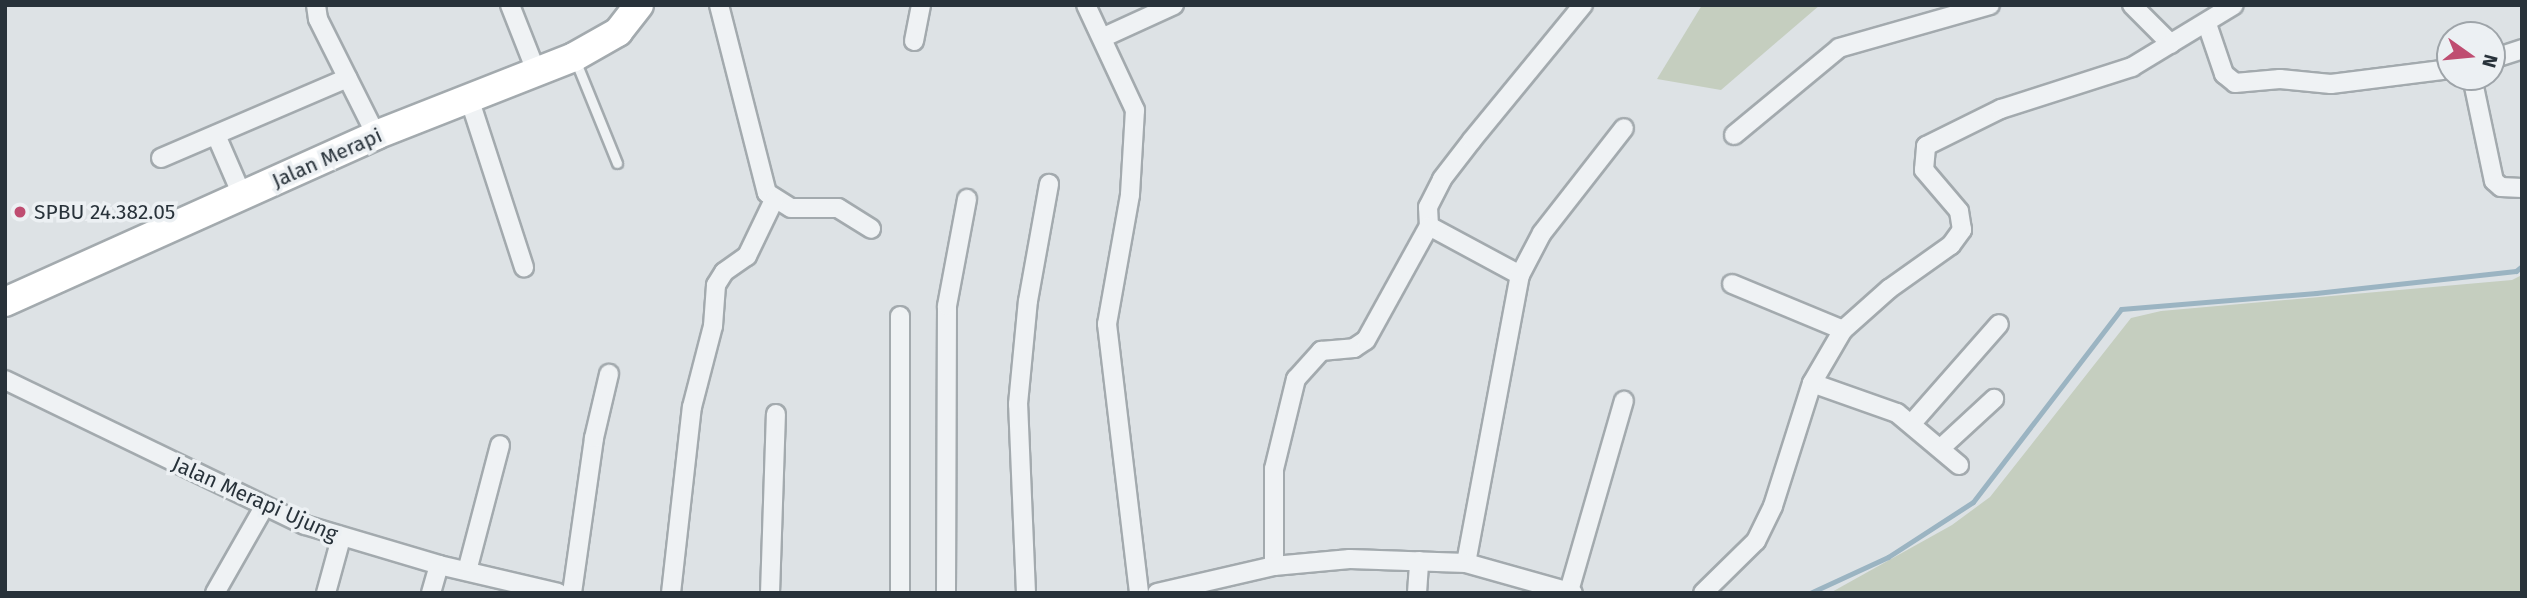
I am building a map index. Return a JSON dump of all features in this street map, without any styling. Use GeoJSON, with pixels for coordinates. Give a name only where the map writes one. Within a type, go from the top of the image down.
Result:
{"type":"FeatureCollection","features":[{"type":"Feature","properties":{"kind":"main road","name":"Jalan Merapi"},"geometry":{"type":"LineString","coordinates":[[5,302],[376,135],[470,101],[574,57],[618,32],[639,5]]}},
{"type":"Feature","properties":{"kind":"street"},"geometry":{"type":"LineString","coordinates":[[316,5],[318,19],[376,135]]}},
{"type":"Feature","properties":{"kind":"street"},"geometry":{"type":"LineString","coordinates":[[510,5],[536,72]]}},
{"type":"Feature","properties":{"kind":"street"},"geometry":{"type":"LineString","coordinates":[[719,5],[764,183],[774,200],[799,208],[829,206],[871,229]]}},
{"type":"Feature","properties":{"kind":"street"},"geometry":{"type":"LineString","coordinates":[[914,41],[921,5]]}},
{"type":"Feature","properties":{"kind":"street"},"geometry":{"type":"LineString","coordinates":[[1086,5],[1104,37],[1135,110],[1130,195],[1107,324],[1139,593]]}},
{"type":"Feature","properties":{"kind":"street"},"geometry":{"type":"LineString","coordinates":[[1104,37],[1174,5]]}},
{"type":"Feature","properties":{"kind":"street"},"geometry":{"type":"LineString","coordinates":[[1734,135],[1839,48],[1966,9],[1990,5]]}},
{"type":"Feature","properties":{"kind":"street"},"geometry":{"type":"LineString","coordinates":[[2132,5],[2171,44]]}},
{"type":"Feature","properties":{"kind":"street"},"geometry":{"type":"LineString","coordinates":[[1703,593],[1756,541],[1773,506],[1812,383],[1843,330],[1889,289],[1951,245],[1962,230],[1959,211],[1924,170],[1923,154],[1932,140],[2001,109],[2132,67],[2207,24],[2234,5]]}},
{"type":"Feature","properties":{"kind":"street"},"geometry":{"type":"LineString","coordinates":[[1274,566],[1273,469],[1297,379],[1321,351],[1354,348],[1366,340],[1429,226],[1430,200],[1442,179],[1575,10]]}},
{"type":"Feature","properties":{"kind":"street"},"geometry":{"type":"LineString","coordinates":[[2207,24],[2224,74],[2235,83],[2280,79],[2331,85],[2436,71]]}},
{"type":"Feature","properties":{"kind":"street"},"geometry":{"type":"LineString","coordinates":[[161,159],[348,78]]}},
{"type":"Feature","properties":{"kind":"street"},"geometry":{"type":"LineString","coordinates":[[2475,91],[2494,181],[2501,187],[2522,188]]}},
{"type":"Feature","properties":{"kind":"street"},"geometry":{"type":"LineString","coordinates":[[470,101],[524,267]]}},
{"type":"Feature","properties":{"kind":"street"},"geometry":{"type":"LineString","coordinates":[[1466,563],[1520,275],[1542,233],[1624,128]]}},
{"type":"Feature","properties":{"kind":"street"},"geometry":{"type":"LineString","coordinates":[[216,135],[242,195]]}},
{"type":"Feature","properties":{"kind":"street"},"geometry":{"type":"LineString","coordinates":[[1026,593],[1018,404],[1028,301],[1049,184]]}},
{"type":"Feature","properties":{"kind":"street"},"geometry":{"type":"LineString","coordinates":[[946,593],[947,306],[967,199]]}},
{"type":"Feature","properties":{"kind":"street"},"geometry":{"type":"LineString","coordinates":[[671,593],[692,407],[713,326],[716,285],[724,272],[752,249],[774,200]]}},
{"type":"Feature","properties":{"kind":"street"},"geometry":{"type":"LineString","coordinates":[[1429,226],[1520,275]]}},
{"type":"Feature","properties":{"kind":"street"},"geometry":{"type":"LineString","coordinates":[[1732,284],[1843,330]]}},
{"type":"Feature","properties":{"kind":"street"},"geometry":{"type":"LineString","coordinates":[[900,316],[900,593]]}},
{"type":"Feature","properties":{"kind":"street"},"geometry":{"type":"LineString","coordinates":[[1913,422],[1999,324]]}},
{"type":"Feature","properties":{"kind":"street"},"geometry":{"type":"LineString","coordinates":[[572,593],[594,438],[609,374]]}},
{"type":"Feature","properties":{"kind":"street","name":"Jalan Merapi Ujung"},"geometry":{"type":"LineString","coordinates":[[5,380],[264,507],[341,538],[547,592]]}},
{"type":"Feature","properties":{"kind":"street"},"geometry":{"type":"LineString","coordinates":[[1812,383],[1913,422],[1959,465]]}},
{"type":"Feature","properties":{"kind":"street"},"geometry":{"type":"LineString","coordinates":[[1942,447],[1994,399]]}},
{"type":"Feature","properties":{"kind":"street"},"geometry":{"type":"LineString","coordinates":[[1161,592],[1274,566],[1350,559],[1466,563],[1530,586],[1571,592],[1624,401]]}},
{"type":"Feature","properties":{"kind":"street"},"geometry":{"type":"LineString","coordinates":[[770,593],[776,414]]}},
{"type":"Feature","properties":{"kind":"street"},"geometry":{"type":"LineString","coordinates":[[467,572],[500,445]]}},
{"type":"Feature","properties":{"kind":"street"},"geometry":{"type":"LineString","coordinates":[[215,593],[264,507]]}},
{"type":"Feature","properties":{"kind":"street"},"geometry":{"type":"LineString","coordinates":[[326,593],[341,538]]}},
{"type":"Feature","properties":{"kind":"street"},"geometry":{"type":"LineString","coordinates":[[1418,593],[1419,561]]}},
{"type":"Feature","properties":{"kind":"street"},"geometry":{"type":"LineString","coordinates":[[431,593],[439,565]]}},
{"type":"Feature","properties":{"kind":"lane"},"geometry":{"type":"LineString","coordinates":[[574,57],[617,163]]}},
{"type":"Feature","properties":{"kind":"green space"},"geometry":{"type":"Polygon","coordinates":[[[1702,5],[1820,5],[1721,90],[1657,79],[1702,5]]]}},
{"type":"Feature","properties":{"kind":"green space"},"geometry":{"type":"Polygon","coordinates":[[[2522,275],[2522,593],[1830,593],[1952,525],[1990,497],[2131,318],[2161,311],[2512,280],[2522,275]]]}},
{"type":"Feature","properties":{"kind":"waterway"},"geometry":{"type":"LineString","coordinates":[[1810,593],[1888,557],[1973,502],[2121,309],[2316,293],[2516,271],[2522,266]]}},
{"type":"Feature","properties":{"kind":"place","name":"SPBU 24.382.05"},"geometry":{"type":"Point","coordinates":[20,212]}}]}
